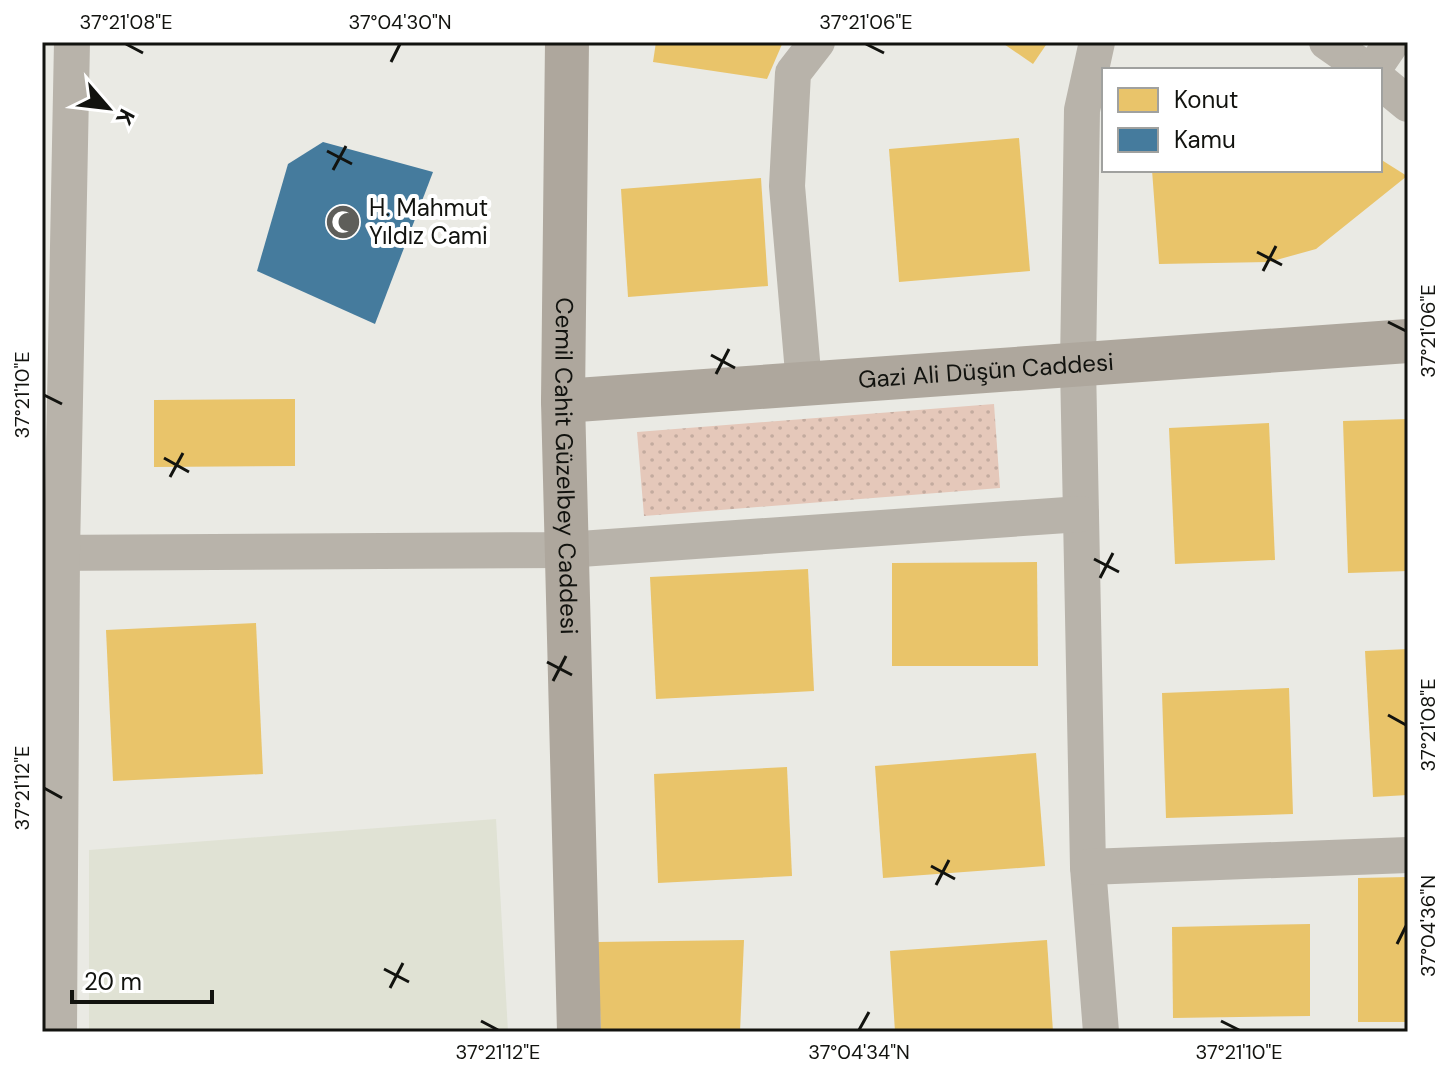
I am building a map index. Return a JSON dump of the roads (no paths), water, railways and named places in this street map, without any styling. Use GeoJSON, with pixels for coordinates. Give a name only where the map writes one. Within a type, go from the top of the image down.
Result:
{"type":"FeatureCollection","features":[{"type":"Feature","properties":{"kind":"street"},"geometry":{"type":"LineString","coordinates":[[59,1032],[52,553],[72,42]]}},
{"type":"Feature","properties":{"kind":"street","name":"Cemil Cahit Güzelbey Caddesi"},"geometry":{"type":"LineString","coordinates":[[567,42],[563,401],[579,1032]]}},
{"type":"Feature","properties":{"kind":"street"},"geometry":{"type":"LineString","coordinates":[[804,384],[787,186],[793,73],[817,42]]}},
{"type":"Feature","properties":{"kind":"street"},"geometry":{"type":"LineString","coordinates":[[1097,42],[1082,110],[1078,365],[1088,867],[1101,1032]]}},
{"type":"Feature","properties":{"kind":"street"},"geometry":{"type":"LineString","coordinates":[[1327,42],[1367,68]]}},
{"type":"Feature","properties":{"kind":"street"},"geometry":{"type":"LineString","coordinates":[[1372,68],[1392,42]]}},
{"type":"Feature","properties":{"kind":"street"},"geometry":{"type":"LineString","coordinates":[[1382,83],[1408,104]]}},
{"type":"Feature","properties":{"kind":"street","name":"Gazi Ali Düşün Caddesi"},"geometry":{"type":"LineString","coordinates":[[563,401],[1408,341]]}},
{"type":"Feature","properties":{"kind":"street"},"geometry":{"type":"LineString","coordinates":[[52,553],[566,550],[1081,514]]}},
{"type":"Feature","properties":{"kind":"street"},"geometry":{"type":"LineString","coordinates":[[1088,867],[1408,855]]}},
{"type":"Feature","properties":{"kind":"place","name":"H. Mahmut Yıldız Cami"},"geometry":{"type":"Point","coordinates":[343,222]}}]}
